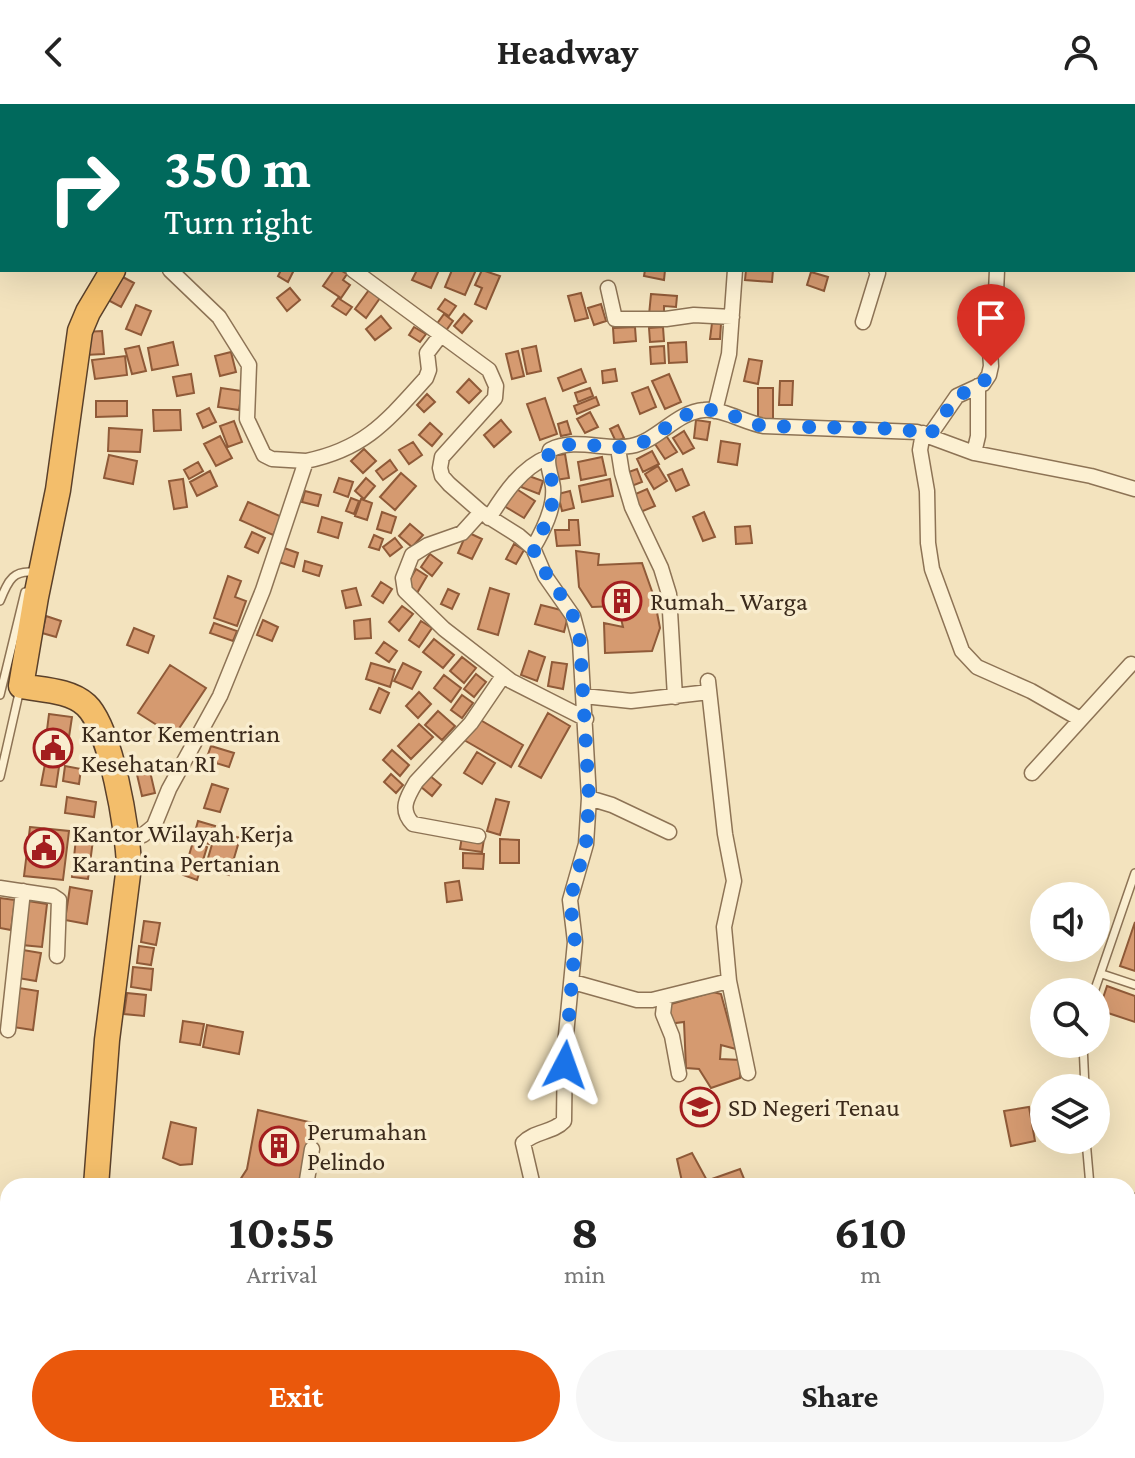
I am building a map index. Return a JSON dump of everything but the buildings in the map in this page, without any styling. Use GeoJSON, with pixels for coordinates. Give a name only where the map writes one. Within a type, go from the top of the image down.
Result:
{"type":"FeatureCollection","features":[{"type":"Feature","properties":{"kind":"highway"},"geometry":{"type":"LineString","coordinates":[[97,1178],[107,1040],[129,866],[128,839],[109,758],[93,713],[86,704],[68,695],[10,691],[35,565],[58,490],[80,331],[112,272]]}},
{"type":"Feature","properties":{"kind":"street"},"geometry":{"type":"LineString","coordinates":[[172,272],[219,317],[249,365],[247,419],[255,442],[264,455],[272,459],[306,461],[331,456],[351,447],[390,417],[428,375],[427,353],[440,336]]}},
{"type":"Feature","properties":{"kind":"street"},"geometry":{"type":"LineString","coordinates":[[356,272],[489,370],[496,386],[495,398],[439,462],[442,476],[485,515],[533,548],[545,576],[573,616],[580,642],[589,798],[586,844],[570,900],[575,942],[565,1045],[564,1121],[553,1129],[529,1137],[523,1143],[531,1178]]}},
{"type":"Feature","properties":{"kind":"street"},"geometry":{"type":"LineString","coordinates":[[715,411],[729,354],[735,272]]}},
{"type":"Feature","properties":{"kind":"street"},"geometry":{"type":"LineString","coordinates":[[863,322],[877,272]]}},
{"type":"Feature","properties":{"kind":"street"},"geometry":{"type":"LineString","coordinates":[[997,272],[989,336],[989,375],[978,386],[957,396],[926,434],[920,450],[927,491],[932,569],[962,651],[977,667],[1031,691],[1080,719]]}},
{"type":"Feature","properties":{"kind":"street"},"geometry":{"type":"LineString","coordinates":[[608,288],[615,319],[666,319],[694,315],[732,317]]}},
{"type":"Feature","properties":{"kind":"street"},"geometry":{"type":"LineString","coordinates":[[974,453],[978,436],[978,386]]}},
{"type":"Feature","properties":{"kind":"street"},"geometry":{"type":"LineString","coordinates":[[533,548],[542,532],[553,492],[548,457],[550,450],[562,444],[618,448],[646,441],[693,412],[715,411],[749,424],[764,426],[902,429],[926,434],[974,453],[1091,476],[1135,489]]}},
{"type":"Feature","properties":{"kind":"street"},"geometry":{"type":"LineString","coordinates":[[618,448],[632,507],[661,568],[669,594],[675,697]]}},
{"type":"Feature","properties":{"kind":"street"},"geometry":{"type":"LineString","coordinates":[[548,457],[533,463],[485,515],[462,533],[428,545],[412,555],[403,585],[412,600],[503,676],[586,719]]}},
{"type":"Feature","properties":{"kind":"street"},"geometry":{"type":"LineString","coordinates":[[128,839],[143,835],[154,826],[169,789],[220,696],[263,590],[306,461]]}},
{"type":"Feature","properties":{"kind":"street"},"geometry":{"type":"LineString","coordinates":[[1032,773],[1131,664]]}},
{"type":"Feature","properties":{"kind":"street"},"geometry":{"type":"LineString","coordinates":[[478,836],[413,824],[406,817],[405,810],[416,782],[471,723],[503,676]]}},
{"type":"Feature","properties":{"kind":"street"},"geometry":{"type":"LineString","coordinates":[[584,696],[631,701],[675,697],[708,687],[725,834],[734,881],[724,927],[729,981],[748,1073]]}},
{"type":"Feature","properties":{"kind":"street"},"geometry":{"type":"LineString","coordinates":[[589,798],[612,805],[669,832]]}},
{"type":"Feature","properties":{"kind":"street"},"geometry":{"type":"LineString","coordinates":[[0,888],[53,896],[59,900],[57,956]]}},
{"type":"Feature","properties":{"kind":"street"},"geometry":{"type":"LineString","coordinates":[[8,1030],[23,891]]}},
{"type":"Feature","properties":{"kind":"street"},"geometry":{"type":"LineString","coordinates":[[573,982],[637,1000],[665,998],[729,981]]}},
{"type":"Feature","properties":{"kind":"street"},"geometry":{"type":"LineString","coordinates":[[665,998],[663,1014],[672,1036],[679,1074]]}},
{"type":"Feature","properties":{"kind":"street"},"geometry":{"type":"LineString","coordinates":[[307,1178],[312,1149]]}},
{"type":"Feature","properties":{"kind":"lane"},"geometry":{"type":"LineString","coordinates":[[0,601],[13,575],[35,565]]}},
{"type":"Feature","properties":{"kind":"lane"},"geometry":{"type":"LineString","coordinates":[[0,777],[12,726],[10,691]]}},
{"type":"Feature","properties":{"kind":"lane"},"geometry":{"type":"LineString","coordinates":[[0,759],[12,726]]}},
{"type":"Feature","properties":{"kind":"lane"},"geometry":{"type":"LineString","coordinates":[[1100,978],[1134,879]]}},
{"type":"Feature","properties":{"kind":"lane"},"geometry":{"type":"LineString","coordinates":[[1102,974],[1135,985]]}},
{"type":"Feature","properties":{"kind":"lane"},"geometry":{"type":"LineString","coordinates":[[1087,1154],[1089,1178]]}},
{"type":"Feature","properties":{"kind":"place","name":"Rumah_ Warga"},"geometry":{"type":"Point","coordinates":[622,601]}},
{"type":"Feature","properties":{"kind":"place","name":"Kantor Kementrian Kesehatan RI"},"geometry":{"type":"Point","coordinates":[53,748]}},
{"type":"Feature","properties":{"kind":"place","name":"Kantor Wilayah Kerja Karantina Pertanian"},"geometry":{"type":"Point","coordinates":[44,848]}},
{"type":"Feature","properties":{"kind":"place","name":"SD Negeri Tenau"},"geometry":{"type":"Point","coordinates":[700,1107]}},
{"type":"Feature","properties":{"kind":"place","name":"Perumahan Pelindo"},"geometry":{"type":"Point","coordinates":[279,1146]}},
{"type":"Feature","properties":{"kind":"route"},"geometry":{"type":"LineString","coordinates":[[565,1065],[575,942],[570,900],[586,844],[589,768],[576,622],[545,576],[533,548],[542,532],[553,492],[549,474],[550,450],[562,444],[618,448],[634,446],[685,415],[704,410],[764,426],[902,429],[930,435],[957,396],[964,390],[983,384],[991,366]]}}]}
